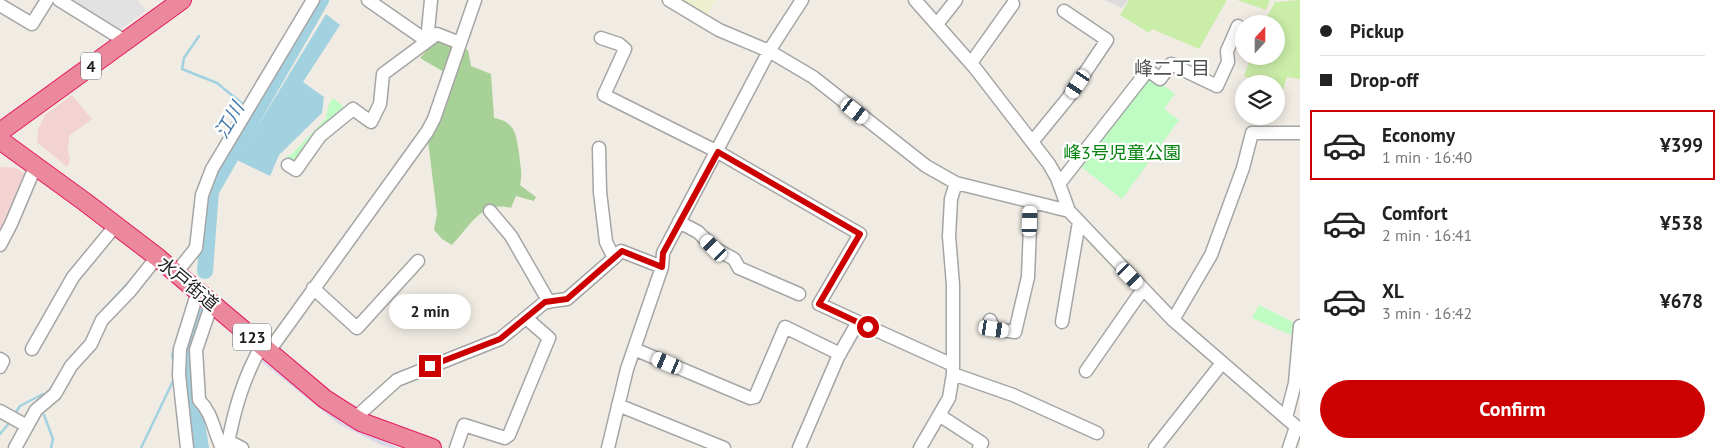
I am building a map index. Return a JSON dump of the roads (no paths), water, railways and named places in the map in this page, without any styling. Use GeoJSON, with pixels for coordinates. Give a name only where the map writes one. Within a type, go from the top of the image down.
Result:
{"type":"FeatureCollection","features":[{"type":"Feature","properties":{"kind":"highway","name":"4"},"geometry":{"type":"LineString","coordinates":[[0,132],[182,0]]}},
{"type":"Feature","properties":{"kind":"highway","name":"水戸街道"},"geometry":{"type":"LineString","coordinates":[[0,140],[116,225],[198,291],[319,394],[355,418],[383,431],[432,448]]}},
{"type":"Feature","properties":{"kind":"street"},"geometry":{"type":"LineString","coordinates":[[0,5],[32,24],[47,0]]}},
{"type":"Feature","properties":{"kind":"street"},"geometry":{"type":"LineString","coordinates":[[59,0],[125,41]]}},
{"type":"Feature","properties":{"kind":"street"},"geometry":{"type":"LineString","coordinates":[[176,273],[196,248],[202,195],[212,169],[313,0]]}},
{"type":"Feature","properties":{"kind":"street"},"geometry":{"type":"LineString","coordinates":[[368,0],[427,41]]}},
{"type":"Feature","properties":{"kind":"street"},"geometry":{"type":"LineString","coordinates":[[427,41],[431,0]]}},
{"type":"Feature","properties":{"kind":"street"},"geometry":{"type":"LineString","coordinates":[[226,446],[236,403],[249,368],[313,288],[427,132],[475,0]]}},
{"type":"Feature","properties":{"kind":"street"},"geometry":{"type":"LineString","coordinates":[[669,0],[719,30],[769,51],[813,78],[926,166],[956,183],[1069,211]]}},
{"type":"Feature","properties":{"kind":"street"},"geometry":{"type":"LineString","coordinates":[[608,448],[634,349],[662,267],[663,253],[718,152],[769,51],[802,0]]}},
{"type":"Feature","properties":{"kind":"street"},"geometry":{"type":"LineString","coordinates":[[915,0],[971,63],[1050,164],[1069,211],[1173,320],[1298,429],[1289,448]]}},
{"type":"Feature","properties":{"kind":"street"},"geometry":{"type":"LineString","coordinates":[[937,24],[956,0]]}},
{"type":"Feature","properties":{"kind":"street"},"geometry":{"type":"LineString","coordinates":[[971,63],[1013,4]]}},
{"type":"Feature","properties":{"kind":"street"},"geometry":{"type":"LineString","coordinates":[[1032,142],[1068,98],[1107,40],[1064,11]]}},
{"type":"Feature","properties":{"kind":"street"},"geometry":{"type":"LineString","coordinates":[[1059,184],[1148,70],[1160,79],[1170,64],[1217,86],[1228,62],[1227,51],[1235,33]]}},
{"type":"Feature","properties":{"kind":"street"},"geometry":{"type":"LineString","coordinates":[[288,165],[296,170],[320,136],[353,109],[371,122],[380,104],[382,74],[427,41],[437,34],[460,43]]}},
{"type":"Feature","properties":{"kind":"street"},"geometry":{"type":"LineString","coordinates":[[601,38],[619,44],[625,49],[604,95],[718,152],[860,234],[819,304],[953,370],[1013,394],[1098,433]]}},
{"type":"Feature","properties":{"kind":"street"},"geometry":{"type":"LineString","coordinates":[[1173,320],[1210,255],[1243,168],[1252,133],[1300,133]]}},
{"type":"Feature","properties":{"kind":"street"},"geometry":{"type":"LineString","coordinates":[[599,148],[600,192],[606,242],[614,258]]}},
{"type":"Feature","properties":{"kind":"street"},"geometry":{"type":"LineString","coordinates":[[0,245],[22,200],[36,165]]}},
{"type":"Feature","properties":{"kind":"street"},"geometry":{"type":"LineString","coordinates":[[920,448],[949,398],[953,370],[950,236],[951,199],[956,183]]}},
{"type":"Feature","properties":{"kind":"street"},"geometry":{"type":"LineString","coordinates":[[990,320],[994,329],[1015,332],[1028,277],[1031,202]]}},
{"type":"Feature","properties":{"kind":"street"},"geometry":{"type":"LineString","coordinates":[[490,211],[511,236],[548,302]]}},
{"type":"Feature","properties":{"kind":"street"},"geometry":{"type":"LineString","coordinates":[[679,222],[698,232],[714,248],[734,259],[738,268],[799,294]]}},
{"type":"Feature","properties":{"kind":"street"},"geometry":{"type":"LineString","coordinates":[[1062,322],[1079,222]]}},
{"type":"Feature","properties":{"kind":"street"},"geometry":{"type":"LineString","coordinates":[[32,349],[73,276],[116,225]]}},
{"type":"Feature","properties":{"kind":"street"},"geometry":{"type":"LineString","coordinates":[[355,418],[397,380],[500,339],[548,302],[567,299],[622,251],[662,267]]}},
{"type":"Feature","properties":{"kind":"street"},"geometry":{"type":"LineString","coordinates":[[15,448],[36,410],[55,394],[71,366],[91,344],[102,320],[130,291],[156,257]]}},
{"type":"Feature","properties":{"kind":"street"},"geometry":{"type":"LineString","coordinates":[[313,288],[357,328],[418,261]]}},
{"type":"Feature","properties":{"kind":"street"},"geometry":{"type":"LineString","coordinates":[[1086,370],[1143,289]]}},
{"type":"Feature","properties":{"kind":"street"},"geometry":{"type":"LineString","coordinates":[[187,448],[179,375],[180,349],[198,291]]}},
{"type":"Feature","properties":{"kind":"street"},"geometry":{"type":"LineString","coordinates":[[212,303],[196,350],[199,400],[210,410],[214,432],[226,446],[242,448]]}},
{"type":"Feature","properties":{"kind":"street"},"geometry":{"type":"LineString","coordinates":[[456,448],[464,425],[505,438],[509,435],[548,338],[526,318]]}},
{"type":"Feature","properties":{"kind":"street"},"geometry":{"type":"LineString","coordinates":[[804,446],[840,354],[858,322]]}},
{"type":"Feature","properties":{"kind":"street"},"geometry":{"type":"LineString","coordinates":[[634,349],[750,398],[755,397],[785,326],[840,354]]}},
{"type":"Feature","properties":{"kind":"street"},"geometry":{"type":"LineString","coordinates":[[1286,418],[1295,383],[1300,326]]}},
{"type":"Feature","properties":{"kind":"street"},"geometry":{"type":"LineString","coordinates":[[0,359],[3,361],[0,367]]}},
{"type":"Feature","properties":{"kind":"street"},"geometry":{"type":"LineString","coordinates":[[1156,448],[1222,363]]}},
{"type":"Feature","properties":{"kind":"street"},"geometry":{"type":"LineString","coordinates":[[618,405],[724,448]]}},
{"type":"Feature","properties":{"kind":"street"},"geometry":{"type":"LineString","coordinates":[[0,411],[27,426]]}},
{"type":"Feature","properties":{"kind":"street"},"geometry":{"type":"LineString","coordinates":[[939,415],[982,443],[979,448]]}},
{"type":"Feature","properties":{"kind":"water"},"geometry":{"type":"Polygon","coordinates":[[[326,14],[340,25],[303,82],[324,97],[322,113],[279,155],[270,176],[237,160],[326,14]]]}},
{"type":"Feature","properties":{"kind":"waterway","name":"江川"},"geometry":{"type":"LineString","coordinates":[[205,271],[211,191],[321,0]]}},
{"type":"Feature","properties":{"kind":"waterway"},"geometry":{"type":"LineString","coordinates":[[199,36],[184,58],[182,69],[217,83],[244,105]]}},
{"type":"Feature","properties":{"kind":"waterway","name":"江川"},"geometry":{"type":"LineString","coordinates":[[252,111],[256,114]]}},
{"type":"Feature","properties":{"kind":"waterway"},"geometry":{"type":"LineString","coordinates":[[102,311],[127,284]]}},
{"type":"Feature","properties":{"kind":"waterway","name":"江川"},"geometry":{"type":"LineString","coordinates":[[201,314],[186,356],[201,448]]}},
{"type":"Feature","properties":{"kind":"waterway"},"geometry":{"type":"LineString","coordinates":[[174,364],[172,355],[175,347]]}},
{"type":"Feature","properties":{"kind":"waterway"},"geometry":{"type":"LineString","coordinates":[[141,448],[174,379]]}},
{"type":"Feature","properties":{"kind":"waterway"},"geometry":{"type":"LineString","coordinates":[[43,397],[53,386]]}},
{"type":"Feature","properties":{"kind":"waterway"},"geometry":{"type":"LineString","coordinates":[[14,415],[20,406],[43,394]]}},
{"type":"Feature","properties":{"kind":"waterway"},"geometry":{"type":"LineString","coordinates":[[44,415],[53,439],[51,448]]}},
{"type":"Feature","properties":{"kind":"waterway"},"geometry":{"type":"LineString","coordinates":[[0,434],[10,422]]}},
{"type":"Feature","properties":{"kind":"district","name":"峰二丁目"},"geometry":{"type":"Point","coordinates":[1172,68]}},
{"type":"Feature","properties":{"kind":"park label","name":"峰3号児童公園"},"geometry":{"type":"Point","coordinates":[1122,153]}}]}
